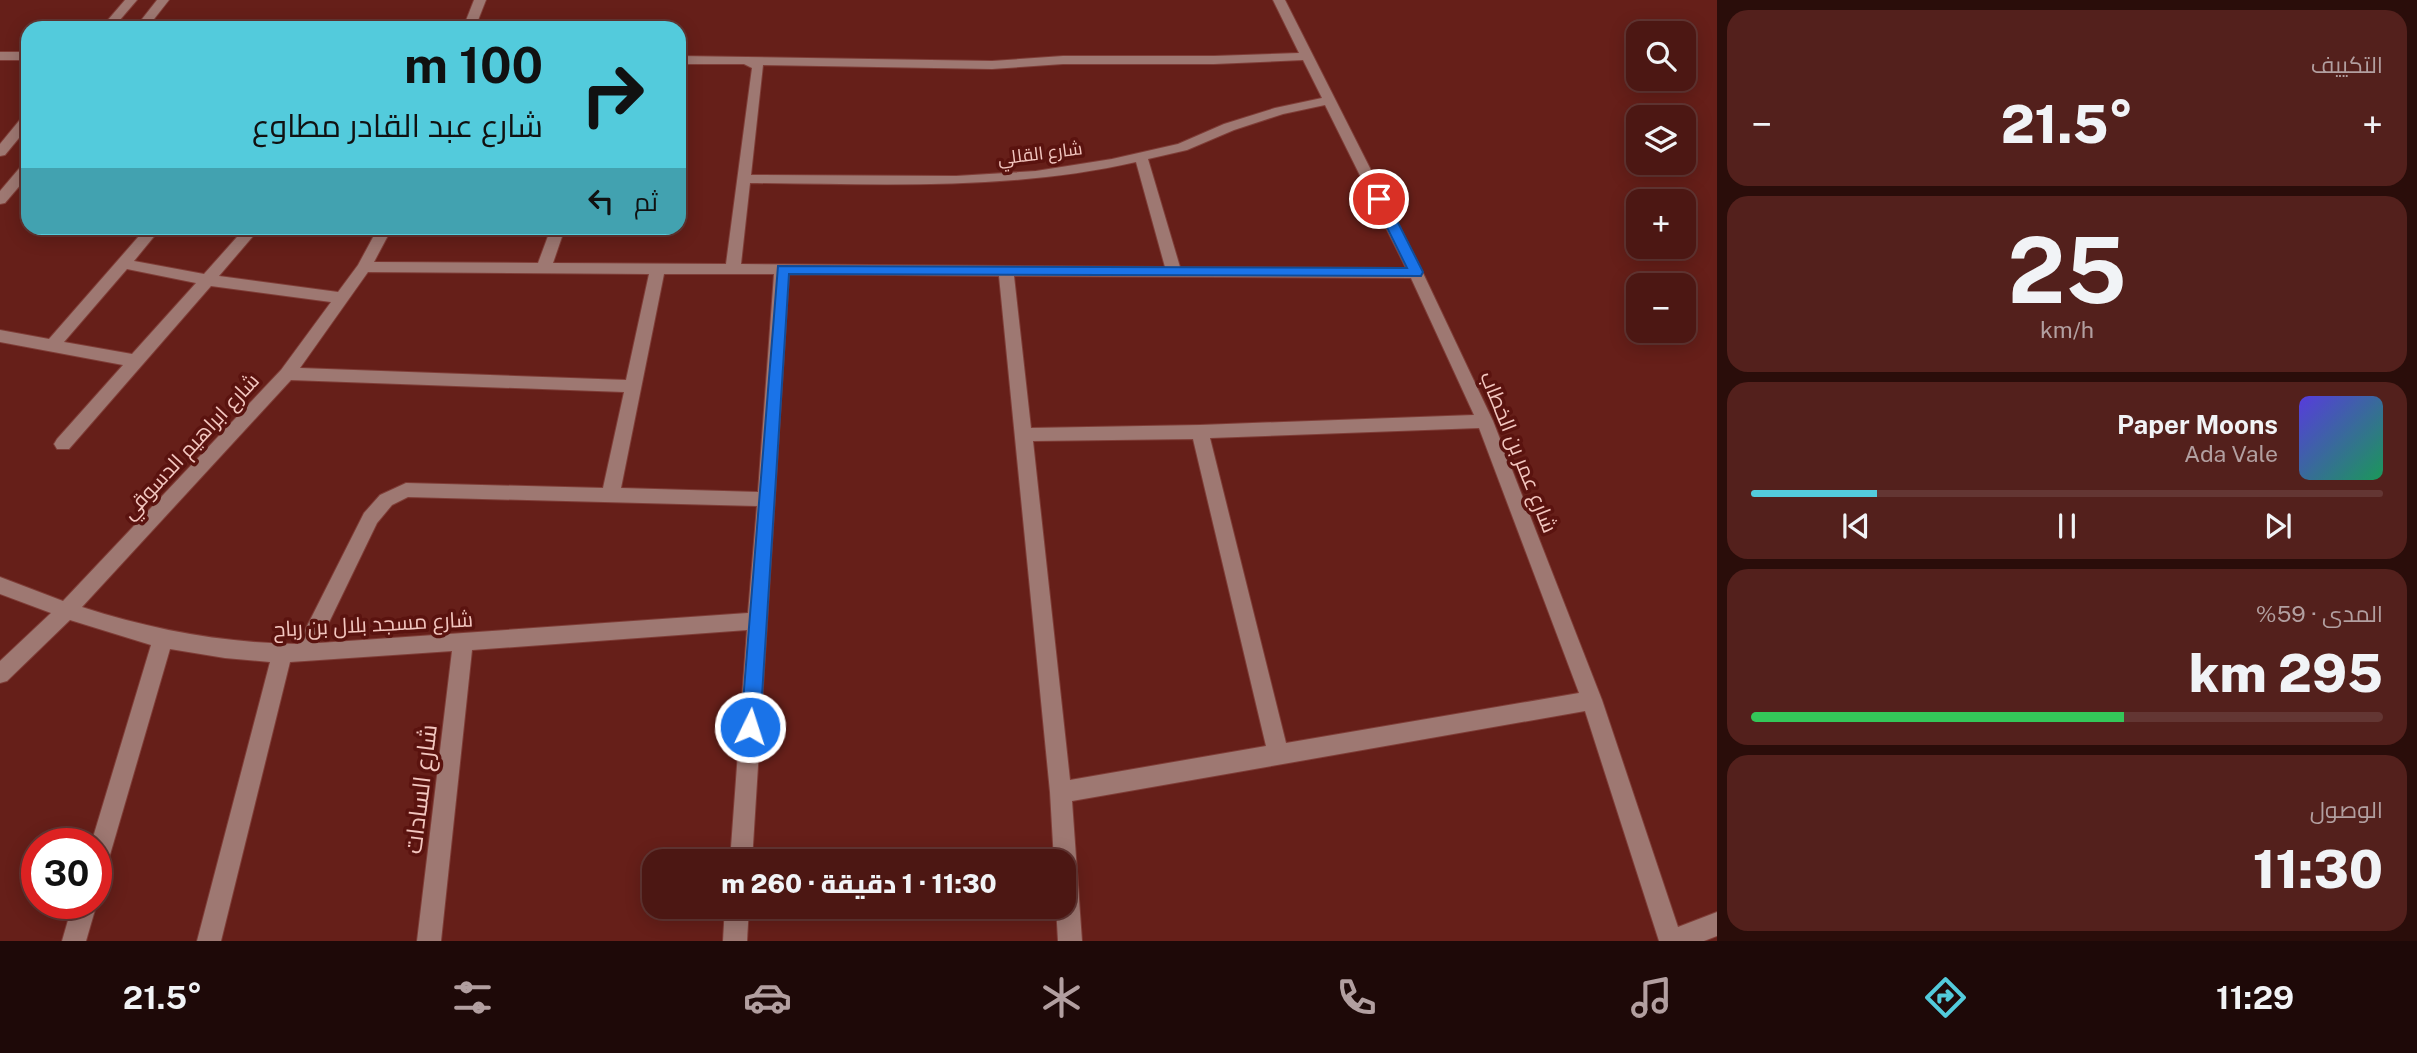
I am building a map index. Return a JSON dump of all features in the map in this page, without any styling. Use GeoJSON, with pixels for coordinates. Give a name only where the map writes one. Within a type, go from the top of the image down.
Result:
{"type":"FeatureCollection","features":[{"type":"Feature","properties":{"kind":"street"},"geometry":{"type":"LineString","coordinates":[[113,21],[131,0]]}},
{"type":"Feature","properties":{"kind":"street"},"geometry":{"type":"LineString","coordinates":[[146,21],[163,0]]}},
{"type":"Feature","properties":{"kind":"street"},"geometry":{"type":"LineString","coordinates":[[472,21],[480,0]]}},
{"type":"Feature","properties":{"kind":"street","name":"شارع عمر بن الخطاب"},"geometry":{"type":"LineString","coordinates":[[1279,0],[1416,272],[1485,421],[1592,700],[1673,941]]}},
{"type":"Feature","properties":{"kind":"street"},"geometry":{"type":"LineString","coordinates":[[0,56],[21,56]]}},
{"type":"Feature","properties":{"kind":"street"},"geometry":{"type":"LineString","coordinates":[[686,60],[992,65],[1063,60],[1214,60],[1308,56]]}},
{"type":"Feature","properties":{"kind":"street"},"geometry":{"type":"LineString","coordinates":[[733,269],[758,67],[751,61]]}},
{"type":"Feature","properties":{"kind":"street","name":"شارع القللي"},"geometry":{"type":"LineString","coordinates":[[744,179],[956,180],[1036,174],[1182,147],[1229,127],[1280,111],[1331,100]]}},
{"type":"Feature","properties":{"kind":"street"},"geometry":{"type":"LineString","coordinates":[[0,152],[21,127]]}},
{"type":"Feature","properties":{"kind":"street"},"geometry":{"type":"LineString","coordinates":[[1141,156],[1174,271]]}},
{"type":"Feature","properties":{"kind":"street"},"geometry":{"type":"LineString","coordinates":[[0,200],[21,175]]}},
{"type":"Feature","properties":{"kind":"street"},"geometry":{"type":"LineString","coordinates":[[0,181],[17,180]]}},
{"type":"Feature","properties":{"kind":"street"},"geometry":{"type":"LineString","coordinates":[[51,347],[147,235]]}},
{"type":"Feature","properties":{"kind":"street"},"geometry":{"type":"LineString","coordinates":[[63,444],[247,235]]}},
{"type":"Feature","properties":{"kind":"street","name":"شارع ابراهيم الدسوقي"},"geometry":{"type":"LineString","coordinates":[[0,674],[65,612],[287,374],[364,267],[381,235]]}},
{"type":"Feature","properties":{"kind":"street"},"geometry":{"type":"LineString","coordinates":[[544,267],[555,235]]}},
{"type":"Feature","properties":{"kind":"street"},"geometry":{"type":"LineString","coordinates":[[121,263],[208,280],[342,298]]}},
{"type":"Feature","properties":{"kind":"street"},"geometry":{"type":"LineString","coordinates":[[364,267],[1416,272]]}},
{"type":"Feature","properties":{"kind":"street"},"geometry":{"type":"LineString","coordinates":[[610,495],[658,268]]}},
{"type":"Feature","properties":{"kind":"street"},"geometry":{"type":"LineString","coordinates":[[742,849],[782,269]]}},
{"type":"Feature","properties":{"kind":"street"},"geometry":{"type":"LineString","coordinates":[[1006,270],[1061,792],[1070,941]]}},
{"type":"Feature","properties":{"kind":"street"},"geometry":{"type":"LineString","coordinates":[[0,336],[136,361]]}},
{"type":"Feature","properties":{"kind":"street"},"geometry":{"type":"LineString","coordinates":[[287,374],[633,386]]}},
{"type":"Feature","properties":{"kind":"street"},"geometry":{"type":"LineString","coordinates":[[1024,435],[1200,432],[1485,421]]}},
{"type":"Feature","properties":{"kind":"street"},"geometry":{"type":"LineString","coordinates":[[1200,432],[1279,756]]}},
{"type":"Feature","properties":{"kind":"street"},"geometry":{"type":"LineString","coordinates":[[209,941],[293,653],[370,518],[387,500],[406,490],[765,499]]}},
{"type":"Feature","properties":{"kind":"street","name":"شارع مسجد بلال بن رباح"},"geometry":{"type":"LineString","coordinates":[[0,586],[65,612],[163,639],[234,652],[293,653],[463,643],[758,621]]}},
{"type":"Feature","properties":{"kind":"street"},"geometry":{"type":"LineString","coordinates":[[107,828],[163,639]]}},
{"type":"Feature","properties":{"kind":"street","name":"شارع السادات"},"geometry":{"type":"LineString","coordinates":[[429,941],[463,643]]}},
{"type":"Feature","properties":{"kind":"street"},"geometry":{"type":"LineString","coordinates":[[1061,792],[1592,700]]}},
{"type":"Feature","properties":{"kind":"street"},"geometry":{"type":"LineString","coordinates":[[74,941],[80,919]]}},
{"type":"Feature","properties":{"kind":"street"},"geometry":{"type":"LineString","coordinates":[[735,941],[736,919]]}},
{"type":"Feature","properties":{"kind":"street"},"geometry":{"type":"LineString","coordinates":[[1673,941],[1717,924]]}},
{"type":"Feature","properties":{"kind":"route"},"geometry":{"type":"LineString","coordinates":[[750,727],[782,269],[1416,272],[1379,199]]}}]}
